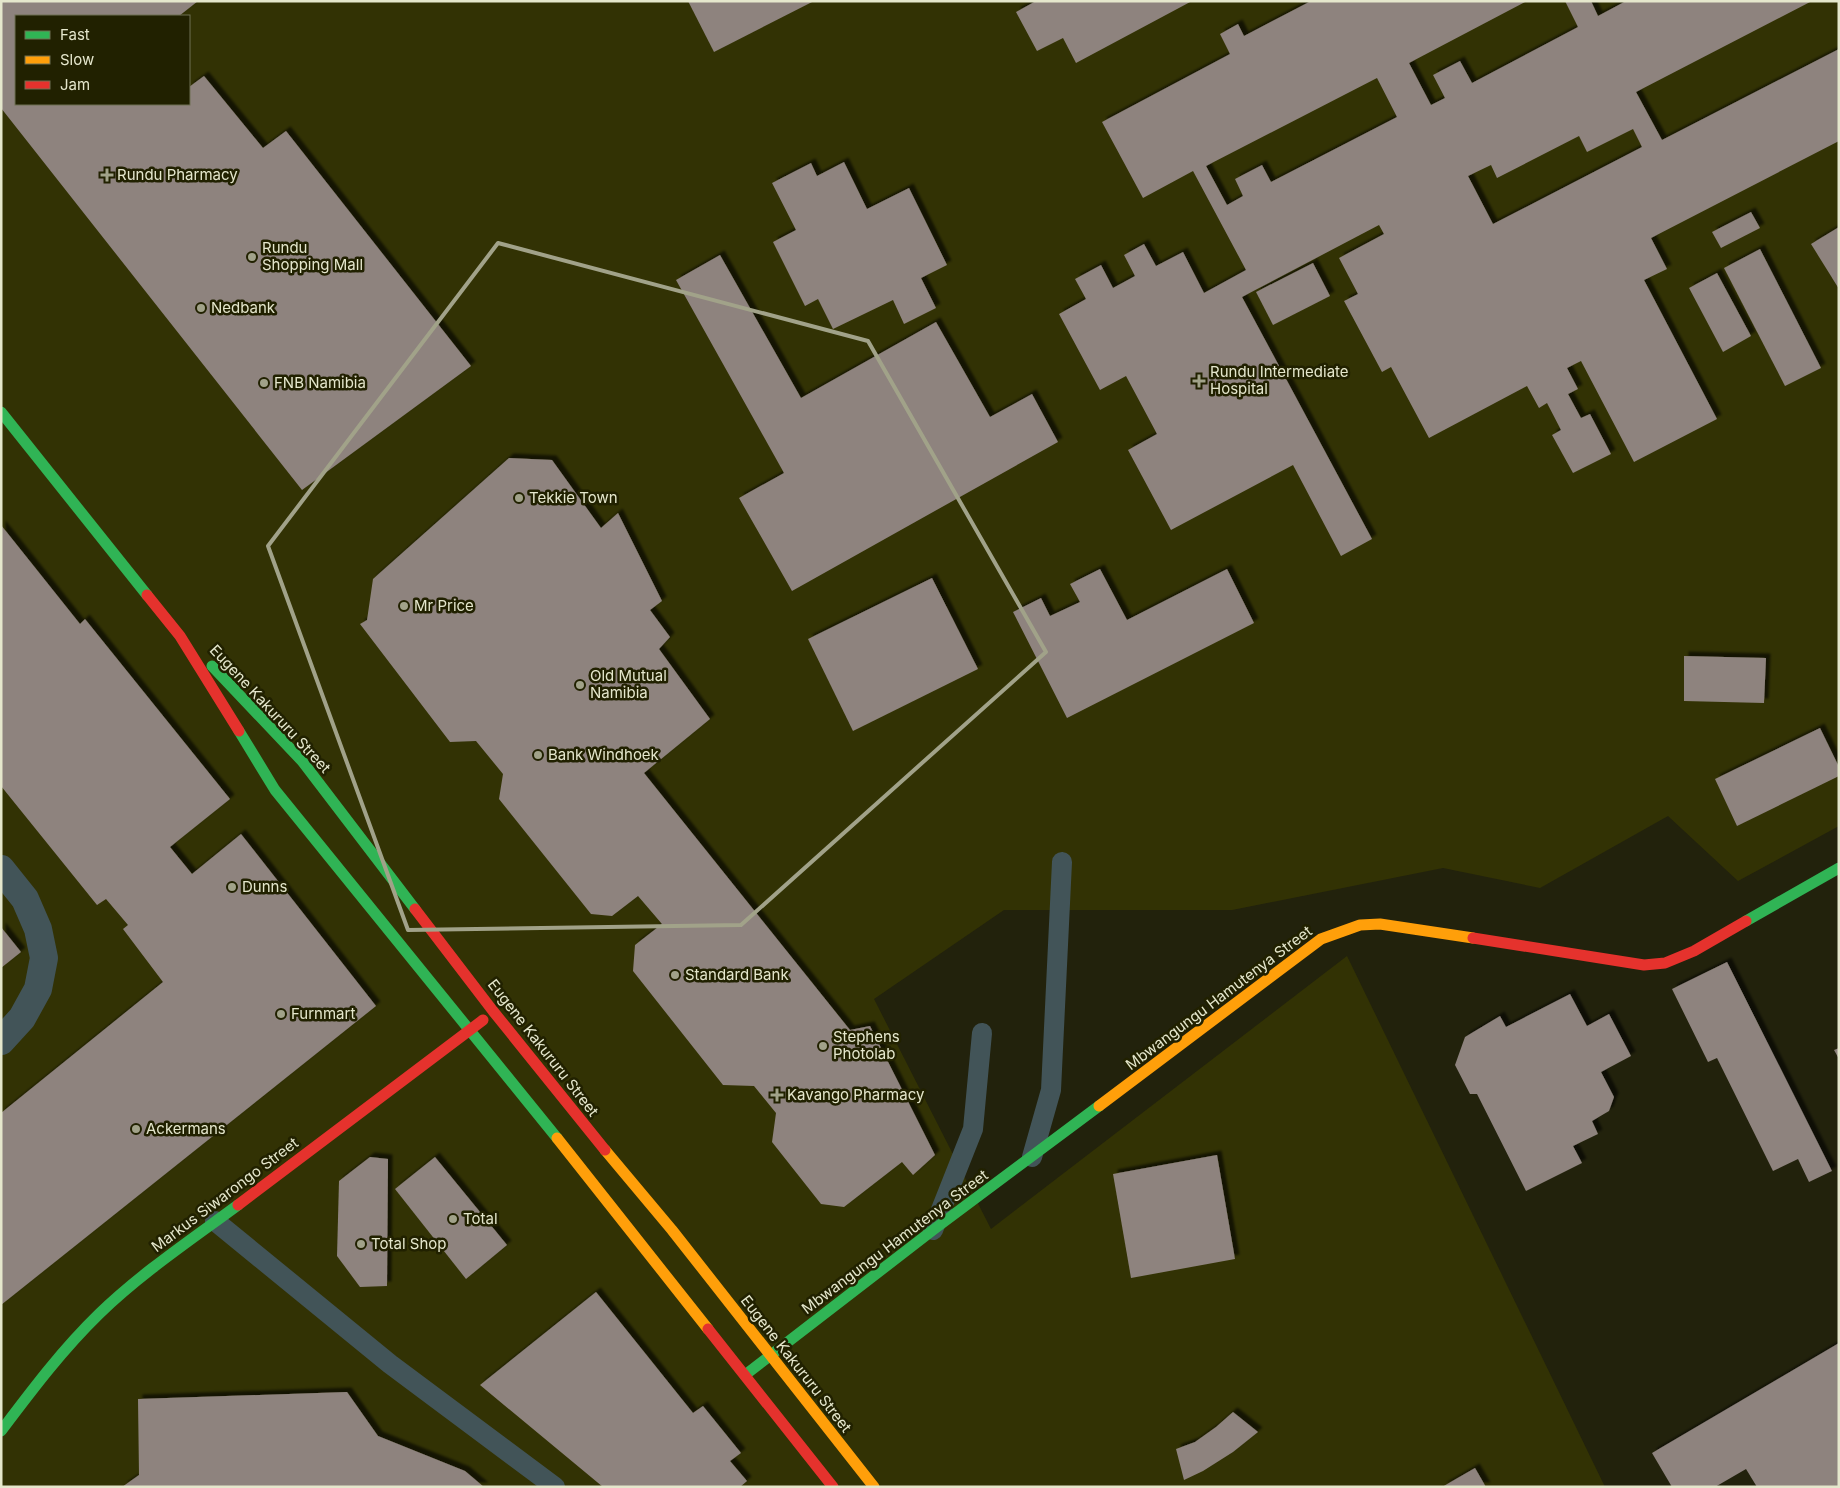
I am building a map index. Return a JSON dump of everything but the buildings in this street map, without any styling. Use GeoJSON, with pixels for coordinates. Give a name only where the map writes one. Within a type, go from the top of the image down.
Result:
{"type":"FeatureCollection","features":[{"type":"Feature","properties":{"kind":"main road","name":"Eugene Kakururu Street"},"geometry":{"type":"LineString","coordinates":[[1,412],[180,636],[275,790],[605,1197],[833,1487]]}},
{"type":"Feature","properties":{"kind":"main road","name":"Eugene Kakururu Street"},"geometry":{"type":"LineString","coordinates":[[180,636],[236,690],[302,761],[494,1010],[627,1178],[672,1230],[874,1487]]}},
{"type":"Feature","properties":{"kind":"main road","name":"Mbwangungu Hamutenya Street"},"geometry":{"type":"LineString","coordinates":[[745,1375],[933,1230],[1321,939],[1360,925],[1380,924],[1644,965],[1666,963],[1694,951],[1839,868]]}},
{"type":"Feature","properties":{"kind":"main road","name":"Markus Siwarongo Street"},"geometry":{"type":"LineString","coordinates":[[1,1432],[51,1365],[100,1313],[156,1266],[469,1031],[494,1010]]}},
{"type":"Feature","properties":{"kind":"street"},"geometry":{"type":"LineString","coordinates":[[1,870],[25,899],[38,929],[44,958],[38,989],[22,1018],[1,1041]]}},
{"type":"Feature","properties":{"kind":"lane"},"geometry":{"type":"LineString","coordinates":[[1032,1157],[1051,1090],[1062,862]]}},
{"type":"Feature","properties":{"kind":"lane"},"geometry":{"type":"LineString","coordinates":[[933,1230],[973,1129],[982,1033]]}},
{"type":"Feature","properties":{"kind":"lane"},"geometry":{"type":"LineString","coordinates":[[215,1221],[390,1364],[556,1487]]}},
{"type":"Feature","properties":{"kind":"highlighted area"},"geometry":{"type":"Polygon","coordinates":[[[498,243],[868,341],[1046,652],[741,925],[408,930],[268,546],[498,243]]]}},
{"type":"Feature","properties":{"kind":"shaded area"},"geometry":{"type":"Polygon","coordinates":[[[1,1],[1839,1],[1839,826],[1738,881],[1668,816],[1540,888],[1443,868],[1232,910],[1004,910],[874,999],[991,1229],[1347,956],[1605,1487],[1,1487],[1,1]]]}},
{"type":"Feature","properties":{"kind":"traffic: fast"},"geometry":{"type":"LineString","coordinates":[[1,412],[147,595]]}},
{"type":"Feature","properties":{"kind":"traffic: fast"},"geometry":{"type":"LineString","coordinates":[[212,666],[302,761],[415,909]]}},
{"type":"Feature","properties":{"kind":"traffic: fast"},"geometry":{"type":"LineString","coordinates":[[239,731],[275,790],[557,1138]]}},
{"type":"Feature","properties":{"kind":"traffic: fast"},"geometry":{"type":"LineString","coordinates":[[1746,921],[1839,868]]}},
{"type":"Feature","properties":{"kind":"traffic: fast"},"geometry":{"type":"LineString","coordinates":[[745,1375],[933,1230],[1099,1106]]}},
{"type":"Feature","properties":{"kind":"traffic: fast"},"geometry":{"type":"LineString","coordinates":[[1,1431],[60,1356],[99,1314],[149,1271],[238,1205]]}},
{"type":"Feature","properties":{"kind":"traffic: slow"},"geometry":{"type":"LineString","coordinates":[[1099,1106],[1321,939],[1360,925],[1380,924],[1473,938]]}},
{"type":"Feature","properties":{"kind":"traffic: slow"},"geometry":{"type":"LineString","coordinates":[[557,1138],[708,1329]]}},
{"type":"Feature","properties":{"kind":"traffic: slow"},"geometry":{"type":"LineString","coordinates":[[605,1150],[672,1230],[874,1487]]}},
{"type":"Feature","properties":{"kind":"traffic: jam"},"geometry":{"type":"LineString","coordinates":[[147,595],[180,636],[239,731]]}},
{"type":"Feature","properties":{"kind":"traffic: jam"},"geometry":{"type":"LineString","coordinates":[[415,909],[493,1011],[605,1150]]}},
{"type":"Feature","properties":{"kind":"traffic: jam"},"geometry":{"type":"LineString","coordinates":[[1473,938],[1644,965],[1665,963],[1694,951],[1746,921]]}},
{"type":"Feature","properties":{"kind":"traffic: jam"},"geometry":{"type":"LineString","coordinates":[[238,1205],[483,1020]]}},
{"type":"Feature","properties":{"kind":"traffic: jam"},"geometry":{"type":"LineString","coordinates":[[708,1329],[833,1487]]}},
{"type":"Feature","properties":{"kind":"place","name":"Rundu Pharmacy"},"geometry":{"type":"Point","coordinates":[107,175]}},
{"type":"Feature","properties":{"kind":"place","name":"Rundu Shopping Mall"},"geometry":{"type":"Point","coordinates":[252,257]}},
{"type":"Feature","properties":{"kind":"place","name":"Nedbank"},"geometry":{"type":"Point","coordinates":[201,308]}},
{"type":"Feature","properties":{"kind":"place","name":"Rundu Intermediate Hospital"},"geometry":{"type":"Point","coordinates":[1199,381]}},
{"type":"Feature","properties":{"kind":"place","name":"FNB Namibia"},"geometry":{"type":"Point","coordinates":[264,383]}},
{"type":"Feature","properties":{"kind":"place","name":"Tekkie Town"},"geometry":{"type":"Point","coordinates":[519,498]}},
{"type":"Feature","properties":{"kind":"place","name":"Mr Price"},"geometry":{"type":"Point","coordinates":[404,606]}},
{"type":"Feature","properties":{"kind":"place","name":"Old Mutual Namibia"},"geometry":{"type":"Point","coordinates":[580,685]}},
{"type":"Feature","properties":{"kind":"place","name":"Bank Windhoek"},"geometry":{"type":"Point","coordinates":[538,755]}},
{"type":"Feature","properties":{"kind":"place","name":"Dunns"},"geometry":{"type":"Point","coordinates":[232,887]}},
{"type":"Feature","properties":{"kind":"place","name":"Standard Bank"},"geometry":{"type":"Point","coordinates":[675,975]}},
{"type":"Feature","properties":{"kind":"place","name":"Furnmart"},"geometry":{"type":"Point","coordinates":[281,1014]}},
{"type":"Feature","properties":{"kind":"place","name":"Stephens Photolab"},"geometry":{"type":"Point","coordinates":[823,1046]}},
{"type":"Feature","properties":{"kind":"place","name":"Kavango Pharmacy"},"geometry":{"type":"Point","coordinates":[777,1095]}},
{"type":"Feature","properties":{"kind":"place","name":"Ackermans"},"geometry":{"type":"Point","coordinates":[136,1129]}},
{"type":"Feature","properties":{"kind":"place","name":"Total"},"geometry":{"type":"Point","coordinates":[453,1219]}},
{"type":"Feature","properties":{"kind":"place","name":"Total Shop"},"geometry":{"type":"Point","coordinates":[361,1244]}}]}
